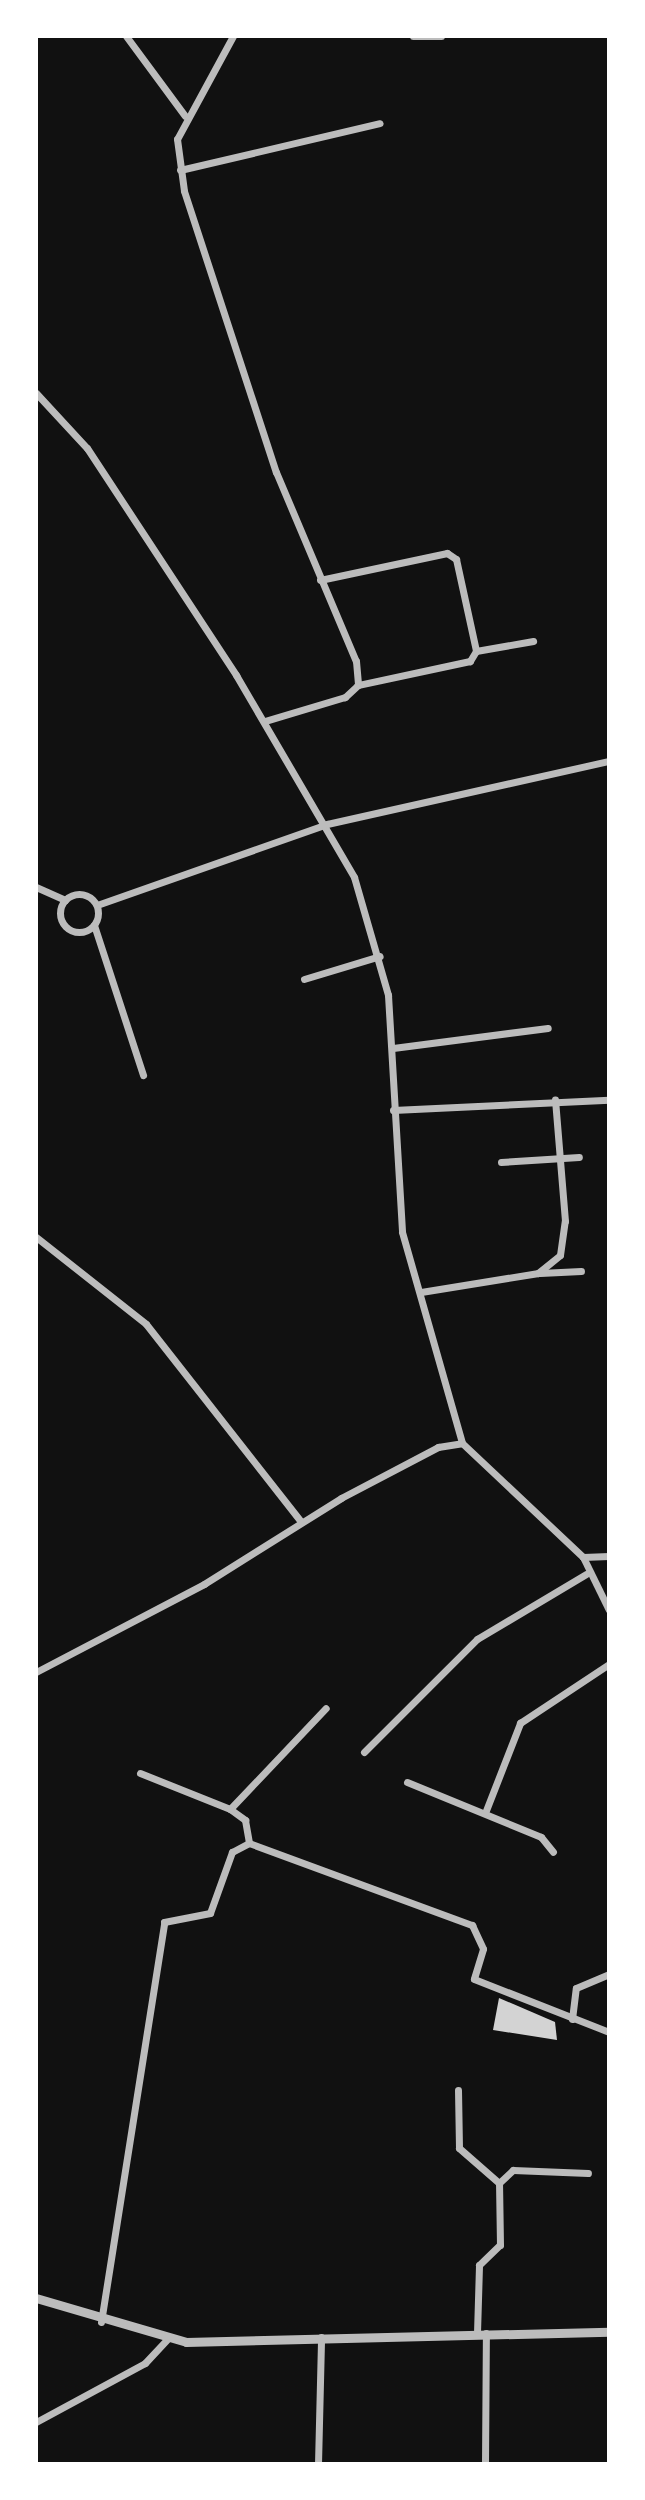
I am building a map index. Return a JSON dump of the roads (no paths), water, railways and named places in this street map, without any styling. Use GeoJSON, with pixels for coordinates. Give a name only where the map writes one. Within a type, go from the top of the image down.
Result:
{"type":"FeatureCollection","features":[{"type":"Feature","properties":{"kind":"street"},"geometry":{"type":"LineString","coordinates":[[126,36],[185,116]]}},
{"type":"Feature","properties":{"kind":"street"},"geometry":{"type":"LineString","coordinates":[[233,36],[185,116],[177,139],[180,170],[276,472],[356,661],[358,685]]}},
{"type":"Feature","properties":{"kind":"street"},"geometry":{"type":"LineString","coordinates":[[413,36],[441,36]]}},
{"type":"Feature","properties":{"kind":"street"},"geometry":{"type":"LineString","coordinates":[[180,170],[380,123]]}},
{"type":"Feature","properties":{"kind":"street"},"geometry":{"type":"LineString","coordinates":[[36,393],[87,448],[265,721],[327,824],[380,956],[393,1048],[393,1110],[402,1232],[462,1443],[583,1557],[586,1574],[609,1610]]}},
{"type":"Feature","properties":{"kind":"street"},"geometry":{"type":"LineString","coordinates":[[265,721],[345,697],[358,685],[470,661],[476,651],[456,559],[447,553],[320,580]]}},
{"type":"Feature","properties":{"kind":"street"},"geometry":{"type":"LineString","coordinates":[[476,651],[533,641]]}},
{"type":"Feature","properties":{"kind":"street"},"geometry":{"type":"LineString","coordinates":[[97,905],[327,824],[609,761]]}},
{"type":"Feature","properties":{"kind":"street"},"geometry":{"type":"LineString","coordinates":[[36,887],[65,900],[82,894],[97,905]]}},
{"type":"Feature","properties":{"kind":"street"},"geometry":{"type":"LineString","coordinates":[[65,900],[60,917],[67,927],[94,925]]}},
{"type":"Feature","properties":{"kind":"street"},"geometry":{"type":"LineString","coordinates":[[97,905],[94,925],[143,1075]]}},
{"type":"Feature","properties":{"kind":"street"},"geometry":{"type":"LineString","coordinates":[[304,979],[380,956]]}},
{"type":"Feature","properties":{"kind":"street"},"geometry":{"type":"LineString","coordinates":[[393,1048],[548,1028]]}},
{"type":"Feature","properties":{"kind":"street"},"geometry":{"type":"LineString","coordinates":[[393,1110],[555,1099],[609,1100]]}},
{"type":"Feature","properties":{"kind":"street"},"geometry":{"type":"LineString","coordinates":[[538,1273],[565,1241],[555,1099]]}},
{"type":"Feature","properties":{"kind":"street"},"geometry":{"type":"LineString","coordinates":[[501,1162],[579,1157]]}},
{"type":"Feature","properties":{"kind":"street"},"geometry":{"type":"LineString","coordinates":[[36,1237],[146,1324],[301,1522]]}},
{"type":"Feature","properties":{"kind":"street"},"geometry":{"type":"LineString","coordinates":[[421,1292],[538,1273],[581,1271]]}},
{"type":"Feature","properties":{"kind":"street"},"geometry":{"type":"LineString","coordinates":[[36,1672],[180,1598],[301,1522],[438,1447],[462,1443]]}},
{"type":"Feature","properties":{"kind":"street"},"geometry":{"type":"LineString","coordinates":[[583,1557],[609,1556]]}},
{"type":"Feature","properties":{"kind":"street"},"geometry":{"type":"LineString","coordinates":[[364,1752],[477,1639],[586,1574]]}},
{"type":"Feature","properties":{"kind":"street"},"geometry":{"type":"LineString","coordinates":[[485,1813],[520,1723],[609,1664]]}},
{"type":"Feature","properties":{"kind":"street"},"geometry":{"type":"LineString","coordinates":[[230,1809],[326,1708]]}},
{"type":"Feature","properties":{"kind":"street"},"geometry":{"type":"LineString","coordinates":[[140,1773],[230,1809],[245,1820],[249,1843]]}},
{"type":"Feature","properties":{"kind":"street"},"geometry":{"type":"LineString","coordinates":[[407,1782],[541,1837],[553,1852]]}},
{"type":"Feature","properties":{"kind":"street"},"geometry":{"type":"LineString","coordinates":[[101,2322],[164,1922],[210,1913],[232,1852],[249,1843],[472,1925],[483,1949],[474,1979],[609,2032]]}},
{"type":"Feature","properties":{"kind":"street"},"geometry":{"type":"LineString","coordinates":[[572,2019],[576,1988],[609,1974]]}},
{"type":"Feature","properties":{"kind":"street"},"geometry":{"type":"LineString","coordinates":[[458,2090],[459,2148],[499,2183],[500,2245],[479,2265],[485,2464]]}},
{"type":"Feature","properties":{"kind":"street"},"geometry":{"type":"LineString","coordinates":[[499,2183],[513,2170],[588,2173]]}},
{"type":"Feature","properties":{"kind":"street"},"geometry":{"type":"LineString","coordinates":[[36,2298],[101,2322],[167,2339],[609,2332]]}},
{"type":"Feature","properties":{"kind":"street"},"geometry":{"type":"LineString","coordinates":[[318,2464],[321,2337]]}},
{"type":"Feature","properties":{"kind":"street"},"geometry":{"type":"LineString","coordinates":[[36,2422],[145,2363],[167,2339]]}}]}
